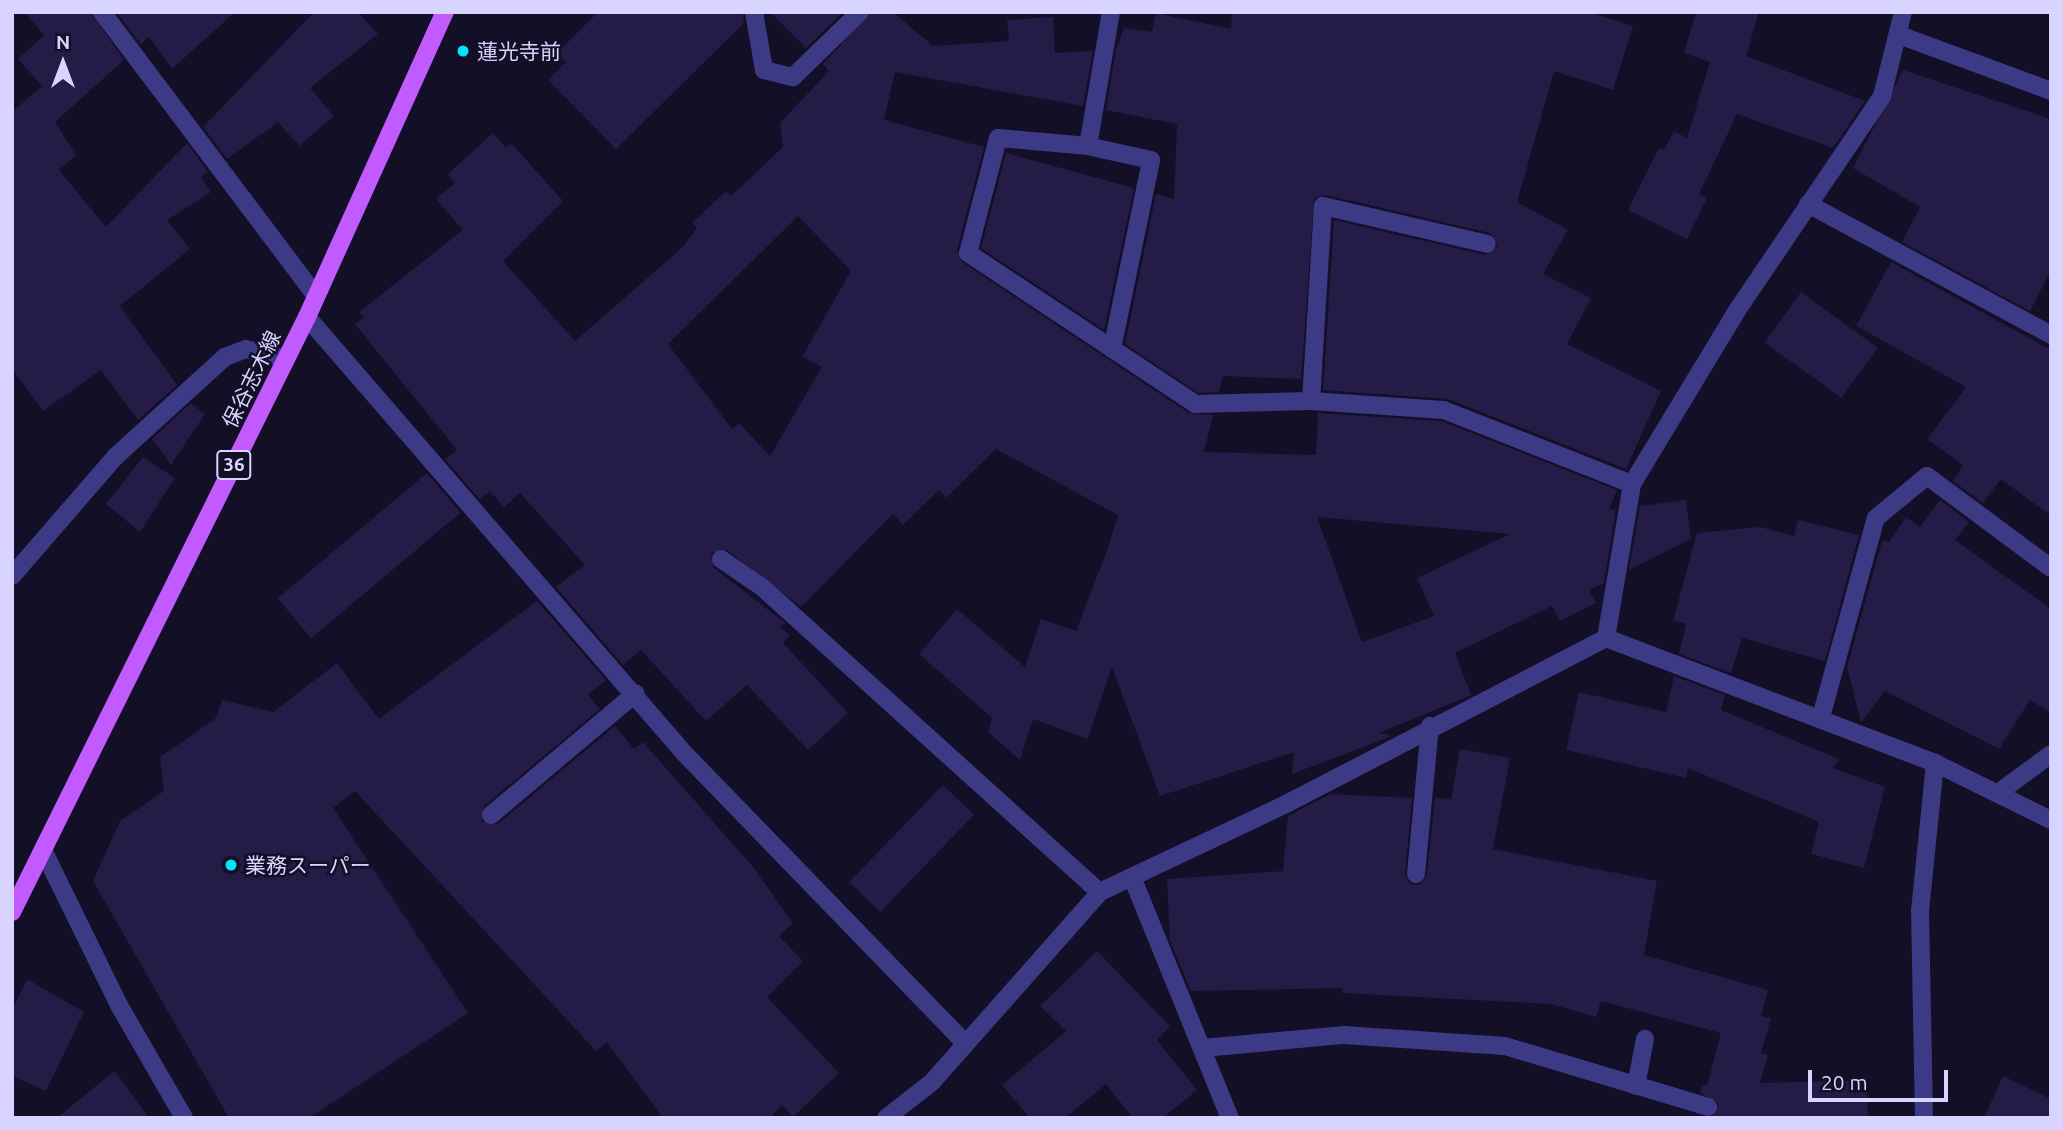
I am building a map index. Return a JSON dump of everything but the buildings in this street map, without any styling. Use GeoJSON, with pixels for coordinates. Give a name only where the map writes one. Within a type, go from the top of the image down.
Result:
{"type":"FeatureCollection","features":[{"type":"Feature","properties":{"kind":"main road","name":"保谷志木線"},"geometry":{"type":"LineString","coordinates":[[12,912],[307,317],[445,12]]}},
{"type":"Feature","properties":{"kind":"street"},"geometry":{"type":"LineString","coordinates":[[102,12],[316,296]]}},
{"type":"Feature","properties":{"kind":"street"},"geometry":{"type":"LineString","coordinates":[[754,12],[764,70],[793,77],[860,12]]}},
{"type":"Feature","properties":{"kind":"street"},"geometry":{"type":"LineString","coordinates":[[1088,146],[1111,12]]}},
{"type":"Feature","properties":{"kind":"street"},"geometry":{"type":"LineString","coordinates":[[1606,638],[1632,484],[1808,204],[1882,96],[1903,12]]}},
{"type":"Feature","properties":{"kind":"street"},"geometry":{"type":"LineString","coordinates":[[1899,34],[2051,91]]}},
{"type":"Feature","properties":{"kind":"street"},"geometry":{"type":"LineString","coordinates":[[1112,349],[1151,160],[1088,146],[998,138],[968,253],[1112,349],[1195,404],[1311,401],[1444,410],[1632,484]]}},
{"type":"Feature","properties":{"kind":"street"},"geometry":{"type":"LineString","coordinates":[[1808,204],[2051,335]]}},
{"type":"Feature","properties":{"kind":"street"},"geometry":{"type":"LineString","coordinates":[[1311,401],[1322,206],[1488,244]]}},
{"type":"Feature","properties":{"kind":"street"},"geometry":{"type":"LineString","coordinates":[[307,317],[636,693],[684,753],[965,1043]]}},
{"type":"Feature","properties":{"kind":"street"},"geometry":{"type":"LineString","coordinates":[[12,576],[115,457],[225,356],[246,349],[286,359]]}},
{"type":"Feature","properties":{"kind":"street"},"geometry":{"type":"LineString","coordinates":[[1821,717],[1876,518],[1927,476],[2051,568]]}},
{"type":"Feature","properties":{"kind":"street"},"geometry":{"type":"LineString","coordinates":[[721,559],[764,588],[1100,892]]}},
{"type":"Feature","properties":{"kind":"street"},"geometry":{"type":"LineString","coordinates":[[886,1118],[932,1082],[1100,892],[1606,638],[1821,717],[1935,763],[2051,820]]}},
{"type":"Feature","properties":{"kind":"street"},"geometry":{"type":"LineString","coordinates":[[491,815],[636,693]]}},
{"type":"Feature","properties":{"kind":"street"},"geometry":{"type":"LineString","coordinates":[[1416,874],[1430,726]]}},
{"type":"Feature","properties":{"kind":"street"},"geometry":{"type":"LineString","coordinates":[[1997,793],[2051,754]]}},
{"type":"Feature","properties":{"kind":"street"},"geometry":{"type":"LineString","coordinates":[[1924,1118],[1920,911],[1935,763]]}},
{"type":"Feature","properties":{"kind":"street"},"geometry":{"type":"LineString","coordinates":[[43,850],[120,1007],[184,1118]]}},
{"type":"Feature","properties":{"kind":"street"},"geometry":{"type":"LineString","coordinates":[[1132,877],[1230,1118]]}},
{"type":"Feature","properties":{"kind":"street"},"geometry":{"type":"LineString","coordinates":[[1203,1048],[1344,1035],[1505,1046],[1708,1107]]}},
{"type":"Feature","properties":{"kind":"street"},"geometry":{"type":"LineString","coordinates":[[1636,1086],[1645,1040]]}},
{"type":"Feature","properties":{"kind":"place","name":"蓮光寺前"},"geometry":{"type":"Point","coordinates":[463,51]}},
{"type":"Feature","properties":{"kind":"place","name":"業務スーパー"},"geometry":{"type":"Point","coordinates":[231,865]}}]}
